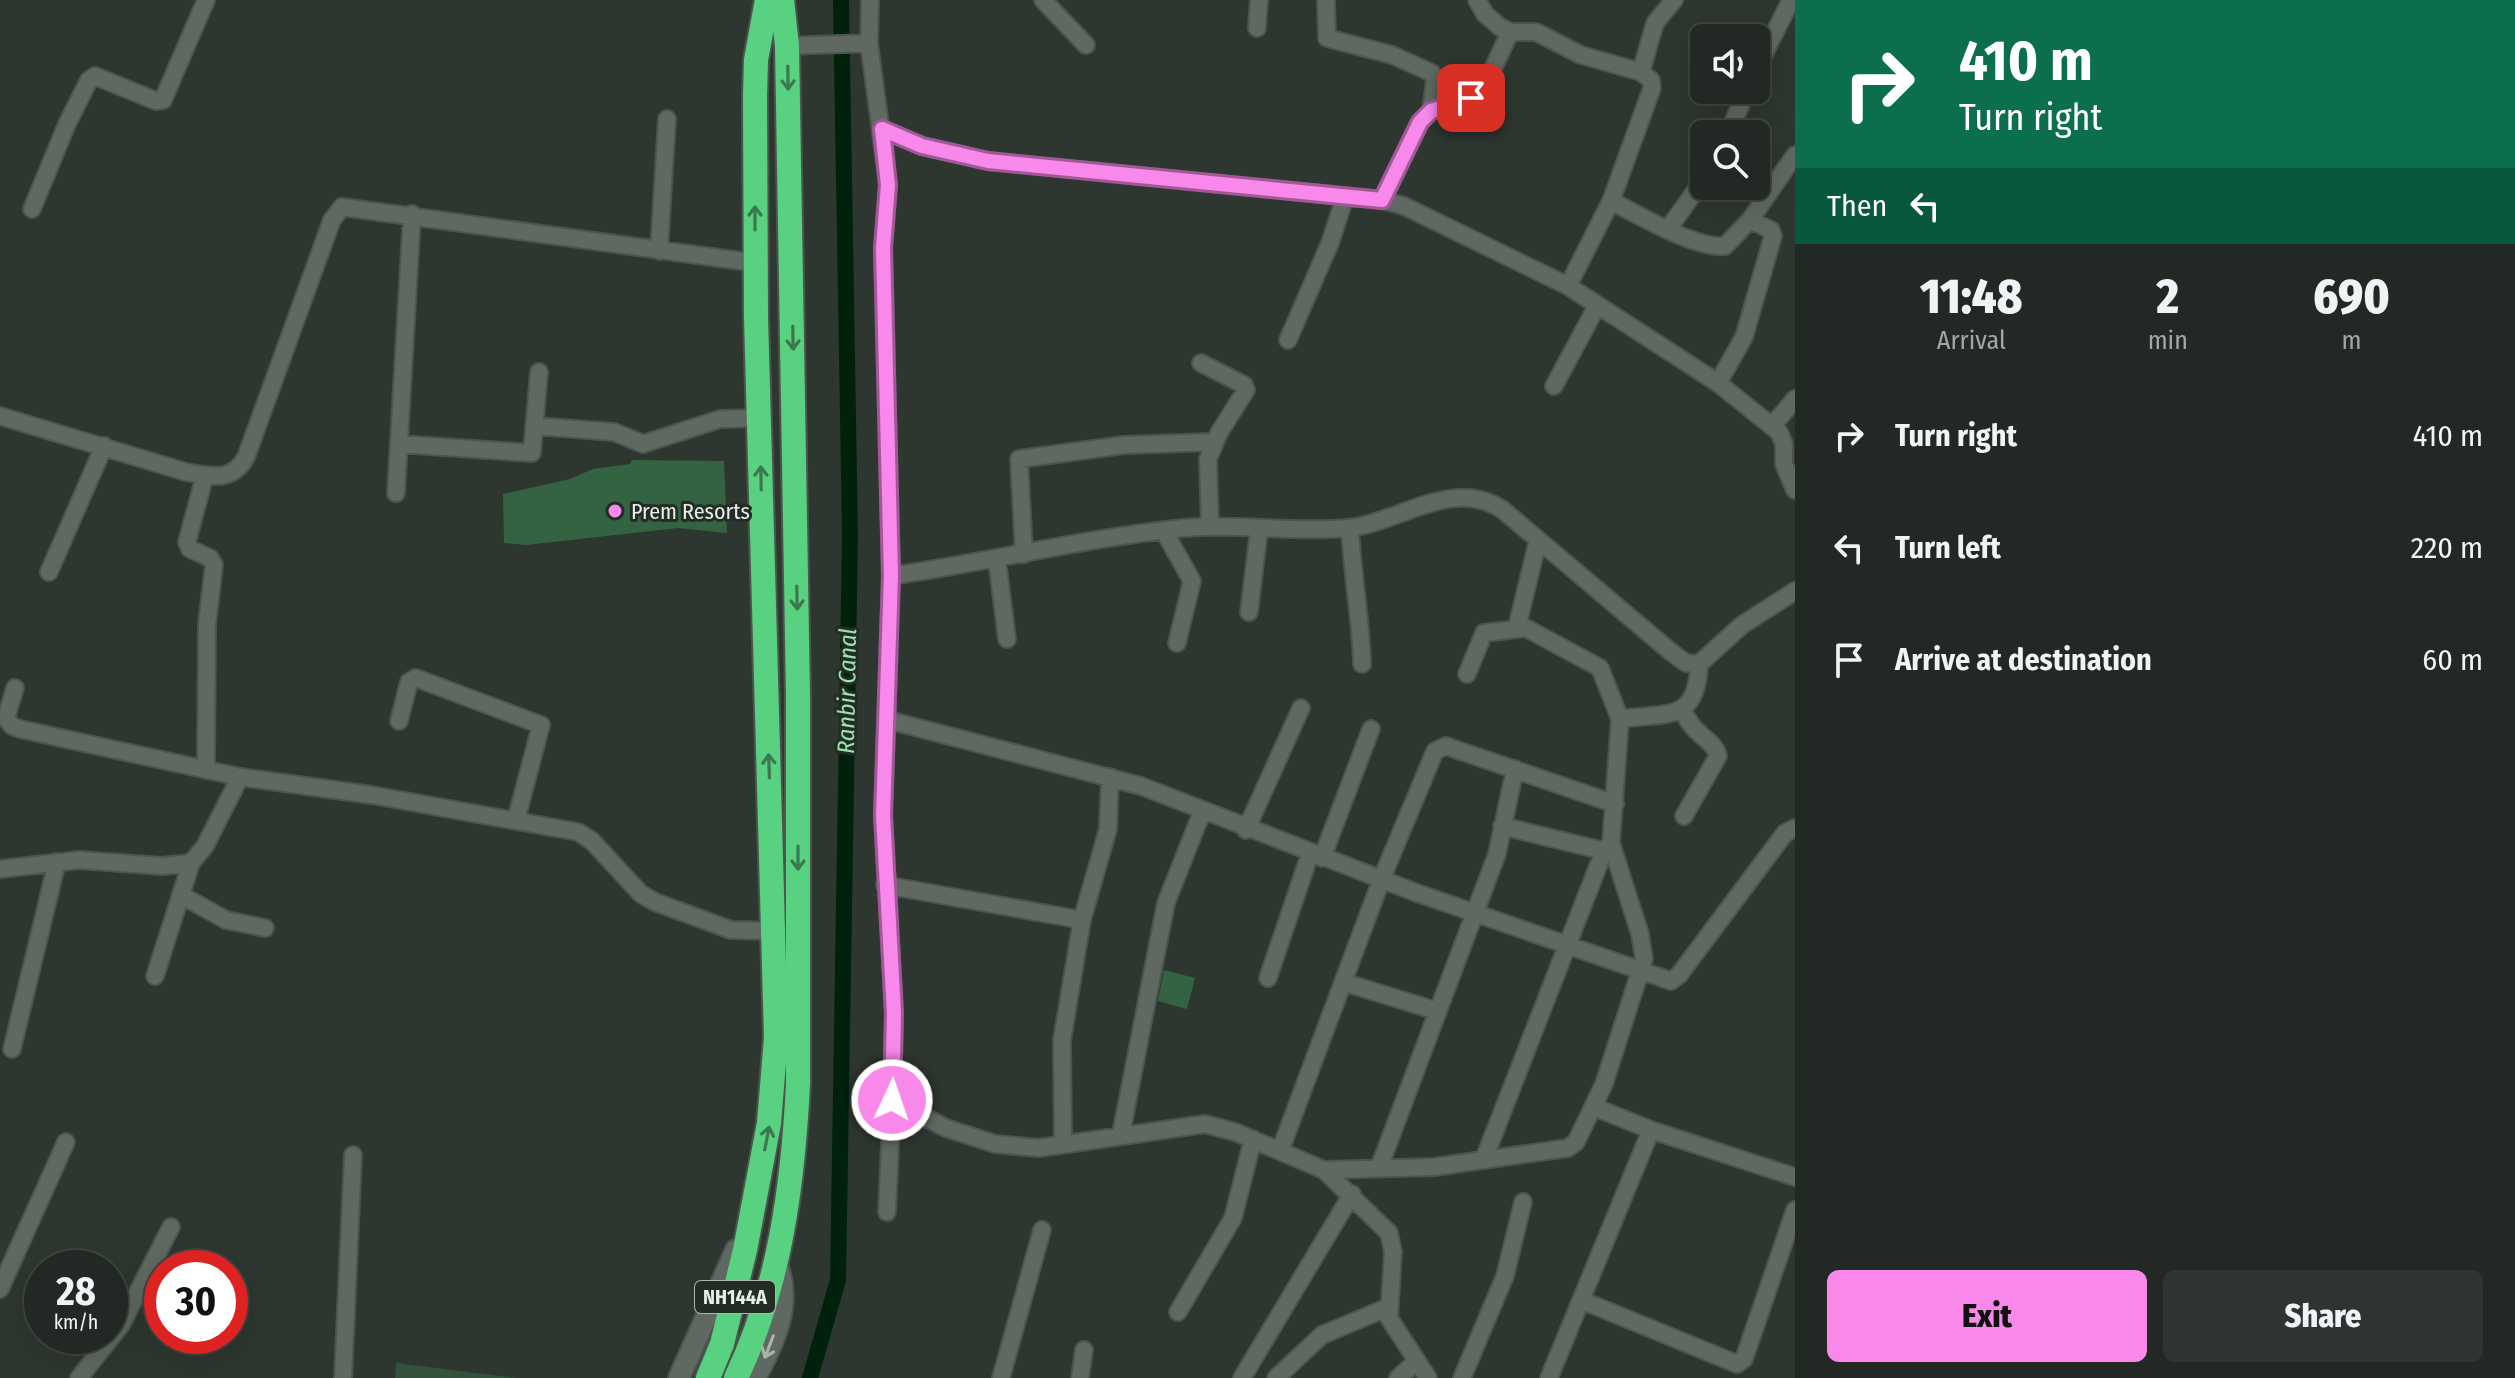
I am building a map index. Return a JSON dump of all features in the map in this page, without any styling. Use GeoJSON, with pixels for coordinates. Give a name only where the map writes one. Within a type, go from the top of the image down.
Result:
{"type":"FeatureCollection","features":[{"type":"Feature","properties":{"kind":"highway"},"geometry":{"type":"LineString","coordinates":[[750,1214],[774,1085],[774,931],[756,263],[756,60],[767,0]]}},
{"type":"Feature","properties":{"kind":"highway","name":"NH144A"},"geometry":{"type":"LineString","coordinates":[[736,1378],[776,1262],[791,1190],[798,1084],[798,697],[787,46],[782,0]]}},
{"type":"Feature","properties":{"kind":"highway","name":"NH144A"},"geometry":{"type":"LineString","coordinates":[[708,1378],[733,1305],[750,1214]]}},
{"type":"Feature","properties":{"kind":"street"},"geometry":{"type":"LineString","coordinates":[[32,209],[89,80],[95,76],[156,101],[163,100],[206,0]]}},
{"type":"Feature","properties":{"kind":"street"},"geometry":{"type":"LineString","coordinates":[[870,0],[860,44],[882,129],[888,185],[883,248],[891,576],[883,815],[894,1013],[887,1212]]}},
{"type":"Feature","properties":{"kind":"street"},"geometry":{"type":"LineString","coordinates":[[1043,0],[1086,45]]}},
{"type":"Feature","properties":{"kind":"street"},"geometry":{"type":"LineString","coordinates":[[1257,28],[1259,0]]}},
{"type":"Feature","properties":{"kind":"street"},"geometry":{"type":"LineString","coordinates":[[1326,0],[1327,38],[1392,55],[1432,73],[1435,80],[1431,111]]}},
{"type":"Feature","properties":{"kind":"street"},"geometry":{"type":"LineString","coordinates":[[1477,0],[1485,14],[1510,32],[1536,32],[1581,55],[1641,72],[1651,80],[1652,88],[1611,201],[1568,286]]}},
{"type":"Feature","properties":{"kind":"street"},"geometry":{"type":"LineString","coordinates":[[1641,72],[1655,23],[1674,0]]}},
{"type":"Feature","properties":{"kind":"street"},"geometry":{"type":"LineString","coordinates":[[1770,42],[1791,0]]}},
{"type":"Feature","properties":{"kind":"street"},"geometry":{"type":"LineString","coordinates":[[1382,200],[1413,132],[1431,111],[1471,98],[1499,60],[1510,32]]}},
{"type":"Feature","properties":{"kind":"street"},"geometry":{"type":"LineString","coordinates":[[787,46],[860,44]]}},
{"type":"Feature","properties":{"kind":"street"},"geometry":{"type":"LineString","coordinates":[[659,251],[667,119]]}},
{"type":"Feature","properties":{"kind":"street"},"geometry":{"type":"LineString","coordinates":[[882,129],[922,146],[988,161],[1382,200],[1422,214],[1568,286],[1718,383],[1773,425],[1783,438],[1784,464],[1794,486]]}},
{"type":"Feature","properties":{"kind":"street"},"geometry":{"type":"LineString","coordinates":[[1611,201],[1668,229],[1720,247],[1730,244],[1750,220],[1795,155]]}},
{"type":"Feature","properties":{"kind":"street"},"geometry":{"type":"LineString","coordinates":[[1288,340],[1330,243],[1345,197]]}},
{"type":"Feature","properties":{"kind":"street"},"geometry":{"type":"LineString","coordinates":[[1668,229],[1690,198]]}},
{"type":"Feature","properties":{"kind":"street"},"geometry":{"type":"LineString","coordinates":[[0,416],[205,475],[228,476],[246,457],[337,210],[350,206],[756,263]]}},
{"type":"Feature","properties":{"kind":"street"},"geometry":{"type":"LineString","coordinates":[[396,493],[412,214]]}},
{"type":"Feature","properties":{"kind":"street"},"geometry":{"type":"LineString","coordinates":[[1718,383],[1744,337],[1773,236],[1771,230],[1750,220]]}},
{"type":"Feature","properties":{"kind":"street"},"geometry":{"type":"LineString","coordinates":[[1554,386],[1597,306]]}},
{"type":"Feature","properties":{"kind":"street"},"geometry":{"type":"LineString","coordinates":[[1201,363],[1244,385],[1246,390],[1214,442],[1208,459],[1210,527]]}},
{"type":"Feature","properties":{"kind":"street"},"geometry":{"type":"LineString","coordinates":[[399,444],[528,455],[534,451],[539,372]]}},
{"type":"Feature","properties":{"kind":"street"},"geometry":{"type":"LineString","coordinates":[[1773,425],[1795,399]]}},
{"type":"Feature","properties":{"kind":"street"},"geometry":{"type":"LineString","coordinates":[[535,426],[614,432],[643,444],[720,419],[759,418]]}},
{"type":"Feature","properties":{"kind":"street"},"geometry":{"type":"LineString","coordinates":[[1024,554],[1019,459],[1124,445],[1214,442]]}},
{"type":"Feature","properties":{"kind":"street"},"geometry":{"type":"LineString","coordinates":[[49,572],[104,446]]}},
{"type":"Feature","properties":{"kind":"street"},"geometry":{"type":"LineString","coordinates":[[205,475],[187,542],[190,549],[210,558],[214,565],[207,624],[206,770]]}},
{"type":"Feature","properties":{"kind":"street"},"geometry":{"type":"LineString","coordinates":[[891,576],[1164,531],[1210,527],[1259,530],[1350,528],[1433,501],[1481,499],[1503,510],[1671,652],[1686,663],[1699,664]]}},
{"type":"Feature","properties":{"kind":"street"},"geometry":{"type":"LineString","coordinates":[[1350,528],[1353,586],[1361,619],[1362,664]]}},
{"type":"Feature","properties":{"kind":"street"},"geometry":{"type":"LineString","coordinates":[[1249,612],[1259,530]]}},
{"type":"Feature","properties":{"kind":"street"},"geometry":{"type":"LineString","coordinates":[[1164,531],[1192,581],[1177,643]]}},
{"type":"Feature","properties":{"kind":"street"},"geometry":{"type":"LineString","coordinates":[[1517,627],[1538,540]]}},
{"type":"Feature","properties":{"kind":"street"},"geometry":{"type":"LineString","coordinates":[[997,560],[1007,639]]}},
{"type":"Feature","properties":{"kind":"street"},"geometry":{"type":"LineString","coordinates":[[1620,719],[1683,710],[1696,694],[1699,664],[1742,625],[1795,591]]}},
{"type":"Feature","properties":{"kind":"street"},"geometry":{"type":"LineString","coordinates":[[1467,674],[1484,633],[1508,632],[1517,627],[1534,632],[1600,668],[1620,719],[1615,804],[1608,847],[1565,947],[1484,1159]]}},
{"type":"Feature","properties":{"kind":"street"},"geometry":{"type":"LineString","coordinates":[[399,721],[409,682],[416,678],[541,725],[516,820]]}},
{"type":"Feature","properties":{"kind":"street"},"geometry":{"type":"LineString","coordinates":[[15,688],[6,718],[12,726],[240,777],[516,820],[584,835],[641,894],[655,902],[731,930],[774,931]]}},
{"type":"Feature","properties":{"kind":"street"},"geometry":{"type":"LineString","coordinates":[[1246,830],[1301,708]]}},
{"type":"Feature","properties":{"kind":"street"},"geometry":{"type":"LineString","coordinates":[[1683,710],[1689,726],[1716,749],[1718,756],[1684,816]]}},
{"type":"Feature","properties":{"kind":"street"},"geometry":{"type":"LineString","coordinates":[[888,720],[1110,777],[1565,947],[1671,981],[1679,975],[1785,833],[1795,828]]}},
{"type":"Feature","properties":{"kind":"street"},"geometry":{"type":"LineString","coordinates":[[1268,978],[1371,729]]}},
{"type":"Feature","properties":{"kind":"street"},"geometry":{"type":"LineString","coordinates":[[1280,1151],[1382,878],[1435,751],[1446,746],[1615,804]]}},
{"type":"Feature","properties":{"kind":"street"},"geometry":{"type":"LineString","coordinates":[[1379,1168],[1497,854],[1515,769]]}},
{"type":"Feature","properties":{"kind":"street"},"geometry":{"type":"LineString","coordinates":[[155,976],[191,863],[205,846],[240,777]]}},
{"type":"Feature","properties":{"kind":"street"},"geometry":{"type":"LineString","coordinates":[[1063,1145],[1062,1040],[1082,920],[1108,829],[1110,777]]}},
{"type":"Feature","properties":{"kind":"street"},"geometry":{"type":"LineString","coordinates":[[1121,1134],[1140,1020],[1166,903],[1202,812]]}},
{"type":"Feature","properties":{"kind":"street"},"geometry":{"type":"LineString","coordinates":[[1502,826],[1608,847]]}},
{"type":"Feature","properties":{"kind":"street"},"geometry":{"type":"LineString","coordinates":[[1324,1170],[1434,1167],[1568,1148],[1576,1142],[1594,1107],[1642,973],[1644,946],[1608,847]]}},
{"type":"Feature","properties":{"kind":"street"},"geometry":{"type":"LineString","coordinates":[[0,869],[103,860],[178,866],[191,863]]}},
{"type":"Feature","properties":{"kind":"street"},"geometry":{"type":"LineString","coordinates":[[12,1049],[57,862]]}},
{"type":"Feature","properties":{"kind":"street"},"geometry":{"type":"LineString","coordinates":[[885,885],[1082,920]]}},
{"type":"Feature","properties":{"kind":"street"},"geometry":{"type":"LineString","coordinates":[[181,895],[226,920],[265,928]]}},
{"type":"Feature","properties":{"kind":"street"},"geometry":{"type":"LineString","coordinates":[[1343,982],[1437,1011]]}},
{"type":"Feature","properties":{"kind":"street"},"geometry":{"type":"LineString","coordinates":[[892,1100],[946,1128],[995,1144],[1039,1148],[1205,1124],[1253,1139],[1324,1170],[1382,1223],[1391,1241],[1389,1307],[1393,1328],[1428,1378]]}},
{"type":"Feature","properties":{"kind":"street"},"geometry":{"type":"LineString","coordinates":[[1594,1107],[1651,1130],[1795,1177]]}},
{"type":"Feature","properties":{"kind":"street"},"geometry":{"type":"LineString","coordinates":[[1549,1378],[1651,1130]]}},
{"type":"Feature","properties":{"kind":"street"},"geometry":{"type":"LineString","coordinates":[[1178,1312],[1233,1218],[1253,1139]]}},
{"type":"Feature","properties":{"kind":"street"},"geometry":{"type":"LineString","coordinates":[[0,1289],[66,1142]]}},
{"type":"Feature","properties":{"kind":"street"},"geometry":{"type":"LineString","coordinates":[[343,1378],[353,1155]]}},
{"type":"Feature","properties":{"kind":"street"},"geometry":{"type":"LineString","coordinates":[[1242,1378],[1352,1194]]}},
{"type":"Feature","properties":{"kind":"street"},"geometry":{"type":"LineString","coordinates":[[1462,1378],[1505,1276],[1523,1202]]}},
{"type":"Feature","properties":{"kind":"street"},"geometry":{"type":"LineString","coordinates":[[1581,1300],[1737,1364],[1744,1359],[1795,1210]]}},
{"type":"Feature","properties":{"kind":"street"},"geometry":{"type":"LineString","coordinates":[[679,1378],[723,1284],[750,1214]]}},
{"type":"Feature","properties":{"kind":"street"},"geometry":{"type":"LineString","coordinates":[[79,1378],[121,1325],[171,1227]]}},
{"type":"Feature","properties":{"kind":"street"},"geometry":{"type":"LineString","coordinates":[[1001,1378],[1042,1230]]}},
{"type":"Feature","properties":{"kind":"street"},"geometry":{"type":"LineString","coordinates":[[755,1378],[784,1303],[784,1282],[776,1262]]}},
{"type":"Feature","properties":{"kind":"street"},"geometry":{"type":"LineString","coordinates":[[1276,1378],[1322,1335],[1389,1307]]}},
{"type":"Feature","properties":{"kind":"street"},"geometry":{"type":"LineString","coordinates":[[1080,1378],[1084,1350]]}},
{"type":"Feature","properties":{"kind":"street"},"geometry":{"type":"LineString","coordinates":[[1398,1378],[1416,1362]]}},
{"type":"Feature","properties":{"kind":"green space"},"geometry":{"type":"Polygon","coordinates":[[[396,1363],[517,1378],[395,1378],[396,1363]]]}},
{"type":"Feature","properties":{"kind":"building","name":"Prem Resorts"},"geometry":{"type":"Polygon","coordinates":[[[632,460],[724,461],[727,533],[678,528],[526,545],[504,543],[503,494],[570,479],[593,469],[630,464],[632,460]]]}},
{"type":"Feature","properties":{"kind":"building"},"geometry":{"type":"Polygon","coordinates":[[[1164,970],[1195,978],[1187,1009],[1158,1001],[1164,970]]]}},
{"type":"Feature","properties":{"kind":"waterway","name":"Ranbir Canal"},"geometry":{"type":"LineString","coordinates":[[810,1378],[838,1280],[850,536],[841,0]]}},
{"type":"Feature","properties":{"kind":"place","name":"Prem Resorts"},"geometry":{"type":"Point","coordinates":[615,511]}},
{"type":"Feature","properties":{"kind":"route"},"geometry":{"type":"LineString","coordinates":[[892,1100],[894,1013],[883,815],[891,576],[883,248],[888,171],[882,129],[922,146],[988,161],[1382,200],[1408,141],[1420,122],[1431,111],[1471,98]]}}]}
